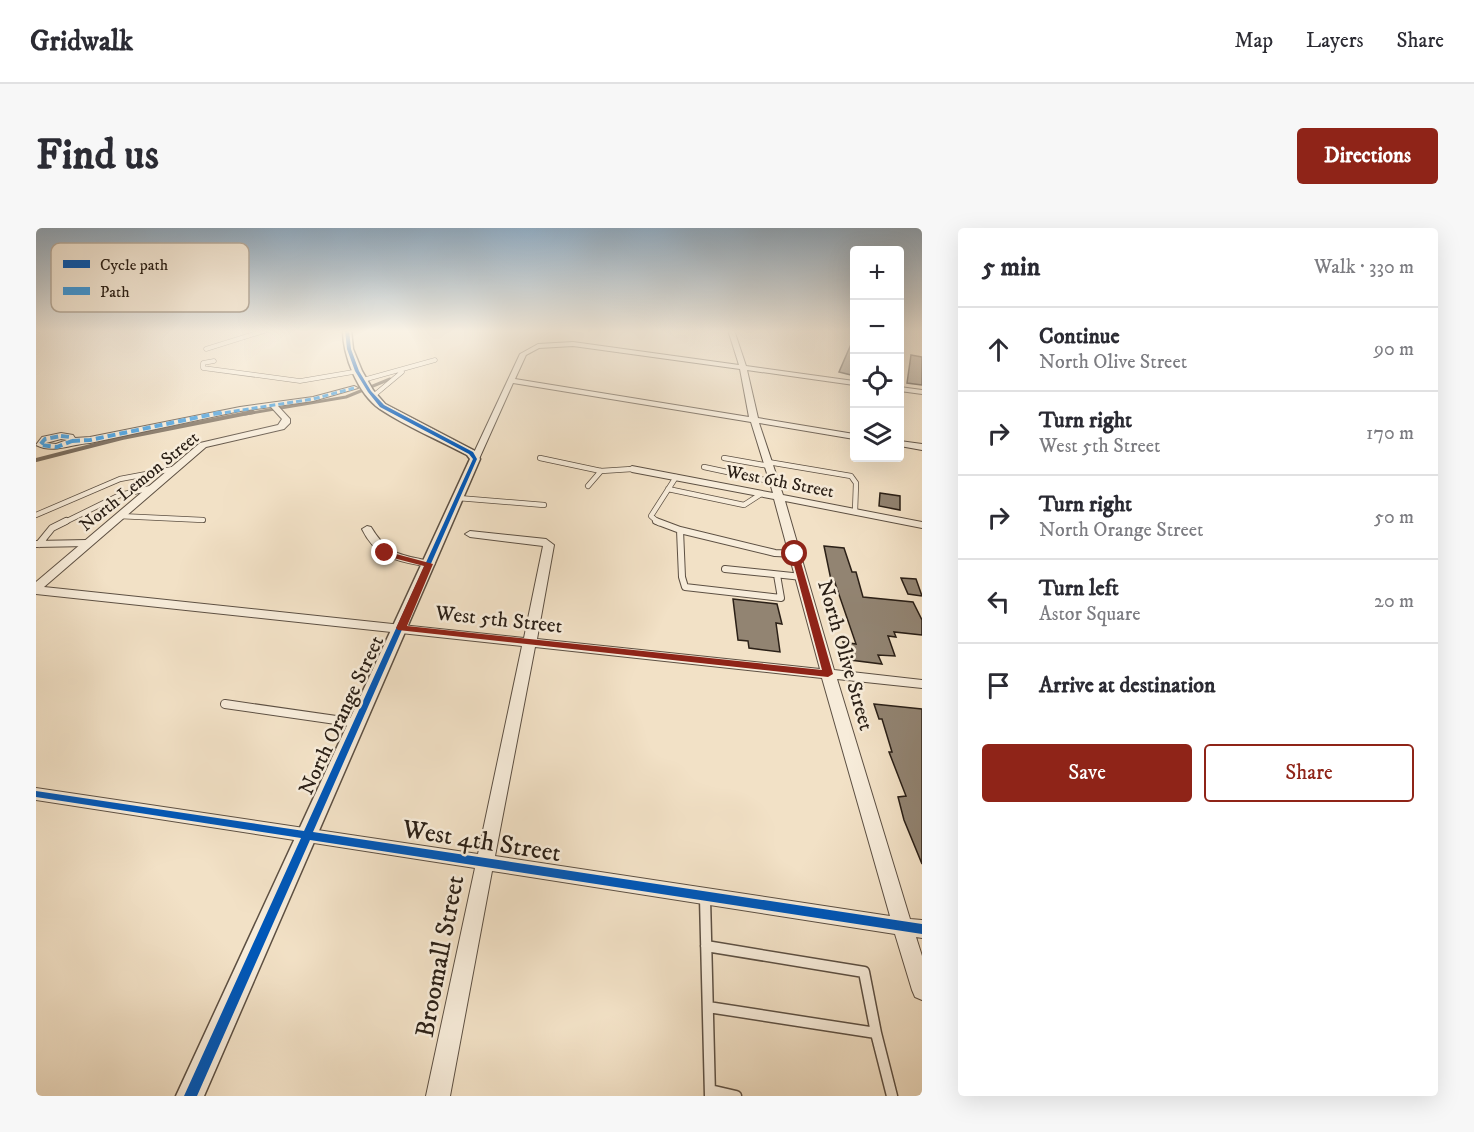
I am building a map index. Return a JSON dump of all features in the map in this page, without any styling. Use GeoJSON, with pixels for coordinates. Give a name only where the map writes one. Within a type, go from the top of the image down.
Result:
{"type":"FeatureCollection","features":[{"type":"Feature","properties":{"kind":"street"},"geometry":{"type":"LineString","coordinates":[[356,371],[359,380],[382,406],[471,453],[475,459]]}},
{"type":"Feature","properties":{"kind":"street"},"geometry":{"type":"LineString","coordinates":[[475,459],[516,371]]}},
{"type":"Feature","properties":{"kind":"street","name":"North Olive Street"},"geometry":{"type":"LineString","coordinates":[[744,371],[754,420],[780,498],[828,674],[922,990]]}},
{"type":"Feature","properties":{"kind":"street"},"geometry":{"type":"LineString","coordinates":[[762,371],[850,382]]}},
{"type":"Feature","properties":{"kind":"street"},"geometry":{"type":"LineString","coordinates":[[72,441],[90,440],[277,408],[313,399],[359,380]]}},
{"type":"Feature","properties":{"kind":"street"},"geometry":{"type":"LineString","coordinates":[[511,381],[850,435]]}},
{"type":"Feature","properties":{"kind":"street"},"geometry":{"type":"LineString","coordinates":[[904,390],[922,392]]}},
{"type":"Feature","properties":{"kind":"street","name":"North Lemon Street"},"geometry":{"type":"LineString","coordinates":[[36,589],[173,469],[203,446],[281,427],[286,423],[277,408]]}},
{"type":"Feature","properties":{"kind":"street"},"geometry":{"type":"LineString","coordinates":[[904,445],[922,447]]}},
{"type":"Feature","properties":{"kind":"street","name":"North Orange Street"},"geometry":{"type":"LineString","coordinates":[[190,1096],[475,459]]}},
{"type":"Feature","properties":{"kind":"street","name":"West 6th Street"},"geometry":{"type":"LineString","coordinates":[[632,469],[922,525]]}},
{"type":"Feature","properties":{"kind":"street"},"geometry":{"type":"LineString","coordinates":[[367,530],[372,543],[385,553],[429,564]]}},
{"type":"Feature","properties":{"kind":"street","name":"Broomall Street"},"geometry":{"type":"LineString","coordinates":[[438,1096],[549,545],[546,542],[470,534]]}},
{"type":"Feature","properties":{"kind":"street","name":"West 5th Street"},"geometry":{"type":"LineString","coordinates":[[36,589],[922,684]]}},
{"type":"Feature","properties":{"kind":"street","name":"West 4th Street"},"geometry":{"type":"LineString","coordinates":[[36,794],[922,928]]}},
{"type":"Feature","properties":{"kind":"lane"},"geometry":{"type":"LineString","coordinates":[[219,371],[287,381],[359,380],[403,371]]}},
{"type":"Feature","properties":{"kind":"lane"},"geometry":{"type":"LineString","coordinates":[[372,397],[403,371]]}},
{"type":"Feature","properties":{"kind":"lane"},"geometry":{"type":"LineString","coordinates":[[540,458],[601,471],[632,469]]}},
{"type":"Feature","properties":{"kind":"lane"},"geometry":{"type":"LineString","coordinates":[[724,458],[851,476],[856,483],[855,512]]}},
{"type":"Feature","properties":{"kind":"lane"},"geometry":{"type":"LineString","coordinates":[[704,467],[774,482]]}},
{"type":"Feature","properties":{"kind":"lane"},"geometry":{"type":"LineString","coordinates":[[36,515],[83,493],[133,475],[173,469]]}},
{"type":"Feature","properties":{"kind":"lane"},"geometry":{"type":"LineString","coordinates":[[588,486],[601,471]]}},
{"type":"Feature","properties":{"kind":"lane"},"geometry":{"type":"LineString","coordinates":[[676,477],[651,516],[657,522],[680,530],[775,553],[795,554]]}},
{"type":"Feature","properties":{"kind":"lane"},"geometry":{"type":"LineString","coordinates":[[37,544],[52,528],[120,495],[151,488]]}},
{"type":"Feature","properties":{"kind":"lane"},"geometry":{"type":"LineString","coordinates":[[668,489],[744,505],[761,494]]}},
{"type":"Feature","properties":{"kind":"lane"},"geometry":{"type":"LineString","coordinates":[[458,498],[544,505]]}},
{"type":"Feature","properties":{"kind":"lane"},"geometry":{"type":"LineString","coordinates":[[119,516],[203,520]]}},
{"type":"Feature","properties":{"kind":"lane"},"geometry":{"type":"LineString","coordinates":[[680,530],[682,577],[685,587],[781,598],[777,574]]}},
{"type":"Feature","properties":{"kind":"lane"},"geometry":{"type":"LineString","coordinates":[[37,544],[87,543]]}},
{"type":"Feature","properties":{"kind":"lane"},"geometry":{"type":"LineString","coordinates":[[724,569],[802,577]]}},
{"type":"Feature","properties":{"kind":"lane"},"geometry":{"type":"LineString","coordinates":[[225,704],[357,723]]}},
{"type":"Feature","properties":{"kind":"lane"},"geometry":{"type":"LineString","coordinates":[[705,895],[710,1093],[736,1096]]}},
{"type":"Feature","properties":{"kind":"lane"},"geometry":{"type":"LineString","coordinates":[[706,946],[864,972],[892,1096]]}},
{"type":"Feature","properties":{"kind":"lane"},"geometry":{"type":"LineString","coordinates":[[708,1007],[876,1033]]}},
{"type":"Feature","properties":{"kind":"building"},"geometry":{"type":"Polygon","coordinates":[[[850,371],[850,375],[839,372],[850,371]]]}},
{"type":"Feature","properties":{"kind":"building"},"geometry":{"type":"Polygon","coordinates":[[[909,371],[922,371],[922,385],[907,383],[909,371]]]}},
{"type":"Feature","properties":{"kind":"building"},"geometry":{"type":"Polygon","coordinates":[[[880,493],[900,496],[900,510],[879,506],[880,493]]]}},
{"type":"Feature","properties":{"kind":"building"},"geometry":{"type":"Polygon","coordinates":[[[824,546],[844,548],[852,572],[856,572],[863,597],[913,602],[922,620],[922,635],[894,632],[896,637],[888,636],[895,656],[878,655],[882,664],[850,660],[843,642],[856,644],[834,580],[831,580],[824,546]]]}},
{"type":"Feature","properties":{"kind":"building"},"geometry":{"type":"Polygon","coordinates":[[[901,578],[916,579],[922,596],[908,594],[901,578]]]}},
{"type":"Feature","properties":{"kind":"building"},"geometry":{"type":"Polygon","coordinates":[[[733,599],[777,604],[782,624],[776,623],[780,652],[749,648],[748,641],[738,640],[733,599]]]}},
{"type":"Feature","properties":{"kind":"building"},"geometry":{"type":"Polygon","coordinates":[[[874,704],[922,709],[922,864],[904,820],[898,797],[906,796],[889,752],[892,752],[882,719],[879,719],[874,704]]]}},
{"type":"Feature","properties":{"kind":"waterway"},"geometry":{"type":"LineString","coordinates":[[245,414],[346,397],[390,379]]}},
{"type":"Feature","properties":{"kind":"waterway"},"geometry":{"type":"LineString","coordinates":[[36,460],[122,438],[253,412]]}},
{"type":"Feature","properties":{"kind":"marked path"},"geometry":{"type":"LineString","coordinates":[[72,441],[90,440],[240,409],[313,399],[354,388]]}},
{"type":"Feature","properties":{"kind":"marked path"},"geometry":{"type":"LineString","coordinates":[[61,436],[70,437],[72,441],[57,447],[40,445],[45,439],[61,436]]}},
{"type":"Feature","properties":{"kind":"cycle path"},"geometry":{"type":"LineString","coordinates":[[190,1096],[475,459],[471,453],[382,406],[369,391],[357,371]]}},
{"type":"Feature","properties":{"kind":"cycle path"},"geometry":{"type":"LineString","coordinates":[[36,794],[922,929]]}},
{"type":"Feature","properties":{"kind":"route"},"geometry":{"type":"LineString","coordinates":[[385,553],[429,564],[401,628],[828,674],[795,554]]}}]}
